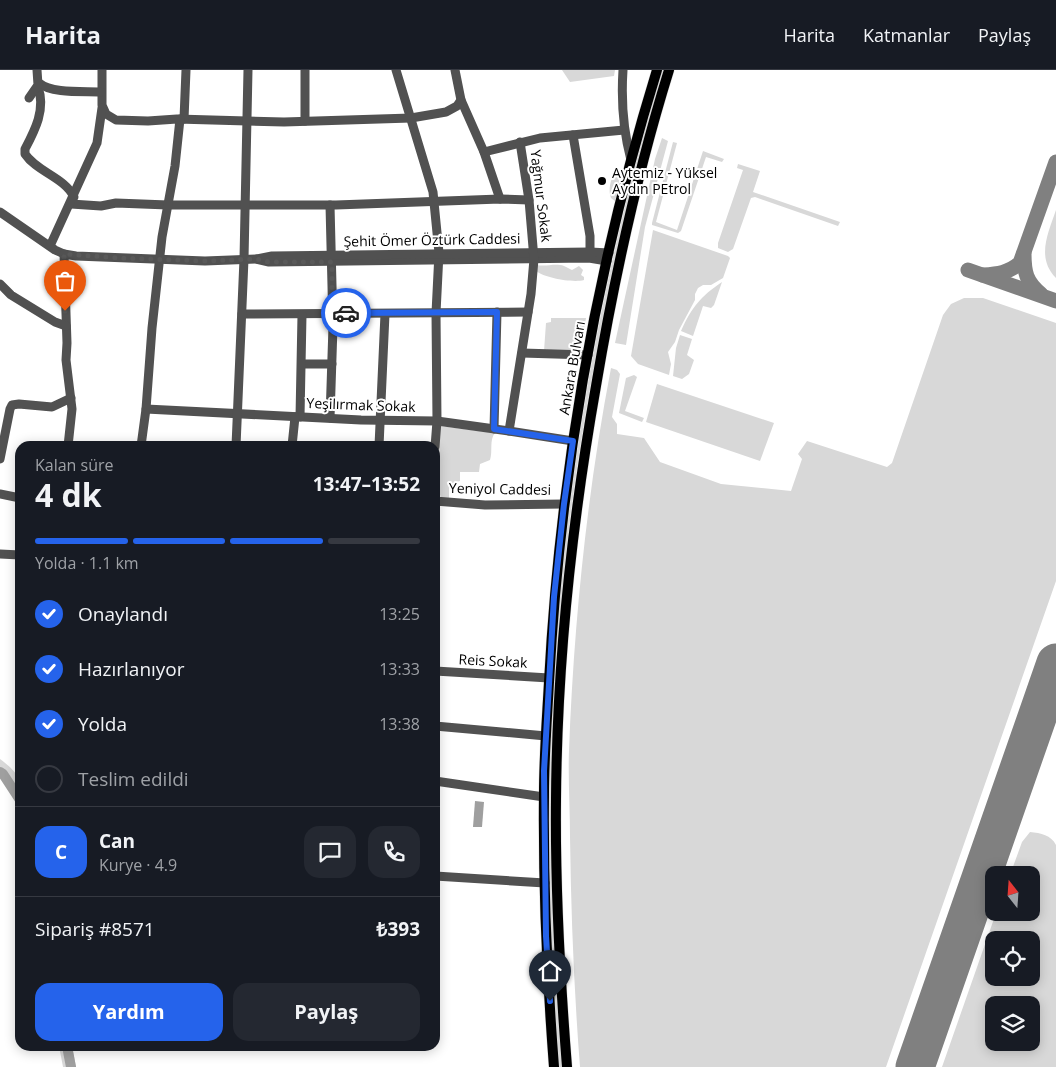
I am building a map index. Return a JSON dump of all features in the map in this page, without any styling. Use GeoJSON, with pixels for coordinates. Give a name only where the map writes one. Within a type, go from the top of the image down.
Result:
{"type":"FeatureCollection","features":[{"type":"Feature","properties":{"kind":"main road","name":"Ankara Bulvarı"},"geometry":{"type":"LineString","coordinates":[[554,1067],[547,954],[544,797],[554,597],[564,504],[588,355],[608,257],[631,160],[657,70]]}},
{"type":"Feature","properties":{"kind":"main road","name":"Ankara Bulvarı"},"geometry":{"type":"LineString","coordinates":[[567,1067],[559,951],[556,798],[562,641],[570,555],[584,451],[612,293],[649,138],[669,70]]}},
{"type":"Feature","properties":{"kind":"street"},"geometry":{"type":"LineString","coordinates":[[37,70],[40,101],[39,120],[25,149],[25,154],[31,162],[69,189],[72,200]]}},
{"type":"Feature","properties":{"kind":"street"},"geometry":{"type":"LineString","coordinates":[[50,246],[97,143],[102,108],[102,70]]}},
{"type":"Feature","properties":{"kind":"street"},"geometry":{"type":"LineString","coordinates":[[143,441],[160,259],[182,119],[186,70]]}},
{"type":"Feature","properties":{"kind":"street"},"geometry":{"type":"LineString","coordinates":[[236,441],[244,259],[248,70]]}},
{"type":"Feature","properties":{"kind":"street"},"geometry":{"type":"LineString","coordinates":[[305,70],[305,121]]}},
{"type":"Feature","properties":{"kind":"street"},"geometry":{"type":"LineString","coordinates":[[396,70],[430,178],[434,202],[439,257],[436,313],[435,441]]}},
{"type":"Feature","properties":{"kind":"street"},"geometry":{"type":"LineString","coordinates":[[455,70],[460,100],[484,152],[500,199]]}},
{"type":"Feature","properties":{"kind":"street"},"geometry":{"type":"LineString","coordinates":[[623,70],[624,130],[631,160]]}},
{"type":"Feature","properties":{"kind":"street"},"geometry":{"type":"LineString","coordinates":[[38,85],[49,89],[101,92]]}},
{"type":"Feature","properties":{"kind":"street"},"geometry":{"type":"LineString","coordinates":[[29,98],[38,85]]}},
{"type":"Feature","properties":{"kind":"street"},"geometry":{"type":"LineString","coordinates":[[102,108],[112,118],[122,121],[182,119],[305,121],[411,118],[446,112],[457,106],[460,100]]}},
{"type":"Feature","properties":{"kind":"street"},"geometry":{"type":"LineString","coordinates":[[484,152],[540,138],[624,130]]}},
{"type":"Feature","properties":{"kind":"street"},"geometry":{"type":"LineString","coordinates":[[573,135],[590,236],[590,252]]}},
{"type":"Feature","properties":{"kind":"street","name":"Yağmur Sokak"},"geometry":{"type":"LineString","coordinates":[[510,431],[528,312],[534,256],[529,200],[520,142]]}},
{"type":"Feature","properties":{"kind":"street"},"geometry":{"type":"LineString","coordinates":[[72,200],[101,206],[116,203],[168,205],[330,205],[500,199],[529,200]]}},
{"type":"Feature","properties":{"kind":"street"},"geometry":{"type":"LineString","coordinates":[[330,205],[332,312],[330,418]]}},
{"type":"Feature","properties":{"kind":"street","name":"Şehit Ömer Öztürk Caddesi"},"geometry":{"type":"LineString","coordinates":[[0,212],[64,254],[102,258],[205,261],[256,259],[272,256],[331,258],[608,257]]}},
{"type":"Feature","properties":{"kind":"street","name":"Şehit Ömer Öztürk Caddesi"},"geometry":{"type":"LineString","coordinates":[[534,256],[590,252],[608,257]]}},
{"type":"Feature","properties":{"kind":"street"},"geometry":{"type":"LineString","coordinates":[[64,254],[66,360],[72,409],[69,441]]}},
{"type":"Feature","properties":{"kind":"street"},"geometry":{"type":"LineString","coordinates":[[0,284],[15,297],[55,322],[66,326]]}},
{"type":"Feature","properties":{"kind":"street"},"geometry":{"type":"LineString","coordinates":[[494,429],[497,312]]}},
{"type":"Feature","properties":{"kind":"street"},"geometry":{"type":"LineString","coordinates":[[242,314],[528,312]]}},
{"type":"Feature","properties":{"kind":"street"},"geometry":{"type":"LineString","coordinates":[[379,441],[385,314]]}},
{"type":"Feature","properties":{"kind":"street"},"geometry":{"type":"LineString","coordinates":[[293,441],[302,364],[302,315]]}},
{"type":"Feature","properties":{"kind":"street"},"geometry":{"type":"LineString","coordinates":[[522,353],[588,355]]}},
{"type":"Feature","properties":{"kind":"street"},"geometry":{"type":"LineString","coordinates":[[302,364],[332,364]]}},
{"type":"Feature","properties":{"kind":"street"},"geometry":{"type":"LineString","coordinates":[[0,459],[12,405],[52,407],[71,398]]}},
{"type":"Feature","properties":{"kind":"street","name":"Yeşilırmak Sokak"},"geometry":{"type":"LineString","coordinates":[[146,409],[436,422],[573,441]]}},
{"type":"Feature","properties":{"kind":"street"},"geometry":{"type":"LineString","coordinates":[[0,494],[15,497]]}},
{"type":"Feature","properties":{"kind":"street","name":"Yeniyol Caddesi"},"geometry":{"type":"LineString","coordinates":[[440,502],[485,505],[564,504]]}},
{"type":"Feature","properties":{"kind":"street"},"geometry":{"type":"LineString","coordinates":[[0,554],[15,555]]}},
{"type":"Feature","properties":{"kind":"street","name":"Reis Sokak"},"geometry":{"type":"LineString","coordinates":[[440,671],[549,678]]}},
{"type":"Feature","properties":{"kind":"street"},"geometry":{"type":"LineString","coordinates":[[440,726],[546,736]]}},
{"type":"Feature","properties":{"kind":"street"},"geometry":{"type":"LineString","coordinates":[[440,782],[544,797]]}},
{"type":"Feature","properties":{"kind":"street"},"geometry":{"type":"LineString","coordinates":[[440,876],[545,882]]}},
{"type":"Feature","properties":{"kind":"shaded area"},"geometry":{"type":"Polygon","coordinates":[[[562,70],[615,70],[614,76],[570,82],[562,70]]]}},
{"type":"Feature","properties":{"kind":"shaded area"},"geometry":{"type":"Polygon","coordinates":[[[662,70],[665,70],[613,272],[592,377],[580,449],[566,559],[555,686],[552,795],[553,904],[562,1067],[559,1067],[550,930],[548,862],[548,794],[558,610],[568,519],[596,338],[615,248],[662,70]]]}},
{"type":"Feature","properties":{"kind":"shaded area"},"geometry":{"type":"Polygon","coordinates":[[[662,138],[668,141],[645,227],[626,345],[615,343],[655,159],[662,138]]]}},
{"type":"Feature","properties":{"kind":"shaded area"},"geometry":{"type":"Polygon","coordinates":[[[673,142],[677,143],[656,222],[677,230],[703,151],[724,159],[722,162],[706,157],[681,231],[678,233],[652,225],[673,142]]]}},
{"type":"Feature","properties":{"kind":"shaded area"},"geometry":{"type":"Polygon","coordinates":[[[738,164],[760,171],[753,192],[840,222],[838,226],[755,197],[751,198],[733,249],[728,252],[718,248],[718,243],[743,170],[737,168],[738,164]]]}},
{"type":"Feature","properties":{"kind":"shaded area"},"geometry":{"type":"Polygon","coordinates":[[[616,172],[622,173],[615,201],[611,198],[610,188],[612,178],[616,172]]]}},
{"type":"Feature","properties":{"kind":"shaded area"},"geometry":{"type":"Polygon","coordinates":[[[1056,210],[1056,278],[1046,262],[1045,254],[1047,236],[1056,210]]]}},
{"type":"Feature","properties":{"kind":"shaded area"},"geometry":{"type":"Polygon","coordinates":[[[653,230],[730,258],[723,278],[711,285],[703,285],[698,288],[695,300],[679,330],[675,342],[668,352],[671,364],[669,375],[638,364],[631,356],[653,230]]]}},
{"type":"Feature","properties":{"kind":"shaded area"},"geometry":{"type":"Polygon","coordinates":[[[537,265],[561,265],[572,270],[579,266],[583,270],[581,275],[584,277],[584,280],[552,278],[536,271],[537,265]]]}},
{"type":"Feature","properties":{"kind":"shaded area"},"geometry":{"type":"Polygon","coordinates":[[[722,282],[714,305],[711,308],[703,306],[693,336],[681,331],[697,303],[722,282]]]}},
{"type":"Feature","properties":{"kind":"shaded area"},"geometry":{"type":"Polygon","coordinates":[[[964,298],[983,298],[1056,323],[1056,581],[886,1067],[580,1067],[572,923],[569,783],[571,702],[588,510],[611,368],[617,370],[620,374],[612,417],[617,424],[617,434],[644,438],[660,462],[721,484],[791,491],[802,459],[798,454],[807,441],[887,467],[892,463],[943,315],[951,304],[964,298]]]}},
{"type":"Feature","properties":{"kind":"shaded area"},"geometry":{"type":"Polygon","coordinates":[[[551,318],[586,318],[580,351],[544,351],[546,323],[551,322],[551,318]]]}},
{"type":"Feature","properties":{"kind":"shaded area"},"geometry":{"type":"Polygon","coordinates":[[[680,335],[692,339],[687,355],[694,360],[689,374],[682,379],[673,376],[676,348],[680,335]]]}},
{"type":"Feature","properties":{"kind":"shaded area"},"geometry":{"type":"Polygon","coordinates":[[[634,375],[637,377],[625,411],[644,418],[642,422],[619,413],[626,378],[634,375]]]}},
{"type":"Feature","properties":{"kind":"shaded area"},"geometry":{"type":"Polygon","coordinates":[[[657,384],[774,423],[760,461],[646,422],[657,384]]]}},
{"type":"Feature","properties":{"kind":"shaded area"},"geometry":{"type":"Polygon","coordinates":[[[440,426],[495,433],[492,439],[490,460],[480,464],[479,472],[460,472],[460,481],[449,486],[449,499],[480,500],[480,502],[447,501],[440,495],[440,426]]]}},
{"type":"Feature","properties":{"kind":"shaded area"},"geometry":{"type":"Polygon","coordinates":[[[0,759],[15,773],[15,798],[0,778],[0,759]]]}},
{"type":"Feature","properties":{"kind":"shaded area"},"geometry":{"type":"Polygon","coordinates":[[[475,801],[484,802],[482,827],[473,827],[475,801]]]}},
{"type":"Feature","properties":{"kind":"shaded area"},"geometry":{"type":"Polygon","coordinates":[[[1030,832],[1045,835],[1056,845],[1056,1067],[942,1067],[985,944],[985,986],[1040,986],[1040,931],[990,931],[993,921],[1040,921],[1040,866],[1013,866],[1022,842],[1030,832]]]}},
{"type":"Feature","properties":{"kind":"shaded area"},"geometry":{"type":"Polygon","coordinates":[[[60,1051],[73,1051],[76,1067],[63,1067],[60,1051]]]}},
{"type":"Feature","properties":{"kind":"waterway"},"geometry":{"type":"LineString","coordinates":[[0,772],[15,792]]}},
{"type":"Feature","properties":{"kind":"waterway"},"geometry":{"type":"LineString","coordinates":[[68,1051],[71,1067]]}},
{"type":"Feature","properties":{"kind":"taxiway"},"geometry":{"type":"LineString","coordinates":[[983,275],[1003,272],[1020,263],[1056,162]]}},
{"type":"Feature","properties":{"kind":"taxiway"},"geometry":{"type":"LineString","coordinates":[[1024,253],[1029,281],[1041,294]]}},
{"type":"Feature","properties":{"kind":"taxiway"},"geometry":{"type":"LineString","coordinates":[[968,270],[1056,301]]}},
{"type":"Feature","properties":{"kind":"runway"},"geometry":{"type":"LineString","coordinates":[[915,1067],[1056,663]]}},
{"type":"Feature","properties":{"kind":"way so far"},"geometry":{"type":"LineString","coordinates":[[65,311],[64,254],[205,261],[256,259],[264,262],[332,262],[332,312],[346,313]]}},
{"type":"Feature","properties":{"kind":"place","name":"Aytemiz - Yüksel Aydın PEtrol"},"geometry":{"type":"Point","coordinates":[602,181]}},
{"type":"Feature","properties":{"kind":"route"},"geometry":{"type":"LineString","coordinates":[[346,313],[497,312],[494,429],[573,441],[554,597],[544,771],[546,936],[550,1001]]}}]}
